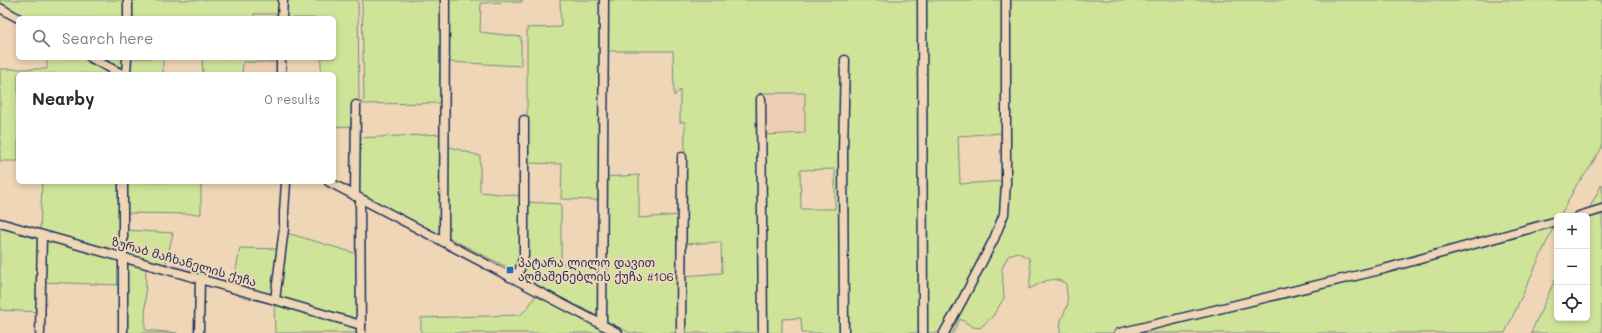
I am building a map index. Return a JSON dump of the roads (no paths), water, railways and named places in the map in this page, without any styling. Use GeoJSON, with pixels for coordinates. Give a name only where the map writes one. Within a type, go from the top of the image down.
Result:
{"type":"FeatureCollection","features":[{"type":"Feature","properties":{"kind":"street"},"geometry":{"type":"LineString","coordinates":[[128,0],[128,16]]}},
{"type":"Feature","properties":{"kind":"street"},"geometry":{"type":"LineString","coordinates":[[282,0],[282,16]]}},
{"type":"Feature","properties":{"kind":"street"},"geometry":{"type":"LineString","coordinates":[[444,242],[445,0]]}},
{"type":"Feature","properties":{"kind":"street"},"geometry":{"type":"LineString","coordinates":[[602,325],[604,0]]}},
{"type":"Feature","properties":{"kind":"street"},"geometry":{"type":"LineString","coordinates":[[922,0],[923,333]]}},
{"type":"Feature","properties":{"kind":"street"},"geometry":{"type":"LineString","coordinates":[[944,333],[994,239],[1004,214],[1006,183],[1006,0]]}},
{"type":"Feature","properties":{"kind":"street"},"geometry":{"type":"LineString","coordinates":[[0,8],[16,17]]}},
{"type":"Feature","properties":{"kind":"street"},"geometry":{"type":"LineString","coordinates":[[96,60],[118,72]]}},
{"type":"Feature","properties":{"kind":"street"},"geometry":{"type":"LineString","coordinates":[[126,72],[127,60]]}},
{"type":"Feature","properties":{"kind":"street"},"geometry":{"type":"LineString","coordinates":[[281,60],[281,72]]}},
{"type":"Feature","properties":{"kind":"street"},"geometry":{"type":"LineString","coordinates":[[844,333],[843,152],[845,60]]}},
{"type":"Feature","properties":{"kind":"street"},"geometry":{"type":"LineString","coordinates":[[761,99],[763,333]]}},
{"type":"Feature","properties":{"kind":"street"},"geometry":{"type":"LineString","coordinates":[[356,105],[361,329]]}},
{"type":"Feature","properties":{"kind":"street"},"geometry":{"type":"LineString","coordinates":[[510,277],[519,272],[524,256],[524,120]]}},
{"type":"Feature","properties":{"kind":"street"},"geometry":{"type":"LineString","coordinates":[[681,333],[682,157]]}},
{"type":"Feature","properties":{"kind":"street"},"geometry":{"type":"LineString","coordinates":[[123,184],[123,333]]}},
{"type":"Feature","properties":{"kind":"street"},"geometry":{"type":"LineString","coordinates":[[275,300],[284,228],[286,184]]}},
{"type":"Feature","properties":{"kind":"street"},"geometry":{"type":"LineString","coordinates":[[333,184],[618,333]]}},
{"type":"Feature","properties":{"kind":"street"},"geometry":{"type":"LineString","coordinates":[[1589,213],[1602,209]]}},
{"type":"Feature","properties":{"kind":"street"},"geometry":{"type":"LineString","coordinates":[[1118,333],[1384,268],[1554,222]]}},
{"type":"Feature","properties":{"kind":"street","name":"ზურაბ მაჩხანელის ქუჩა"},"geometry":{"type":"LineString","coordinates":[[0,223],[275,300],[361,329]]}},
{"type":"Feature","properties":{"kind":"street"},"geometry":{"type":"LineString","coordinates":[[40,333],[42,235]]}},
{"type":"Feature","properties":{"kind":"street"},"geometry":{"type":"LineString","coordinates":[[199,333],[200,278]]}},
{"type":"Feature","properties":{"kind":"place","name":"პატარა ლილო დავით აღმაშენებლის ქუჩა #106"},"geometry":{"type":"Point","coordinates":[510,270]}}]}
